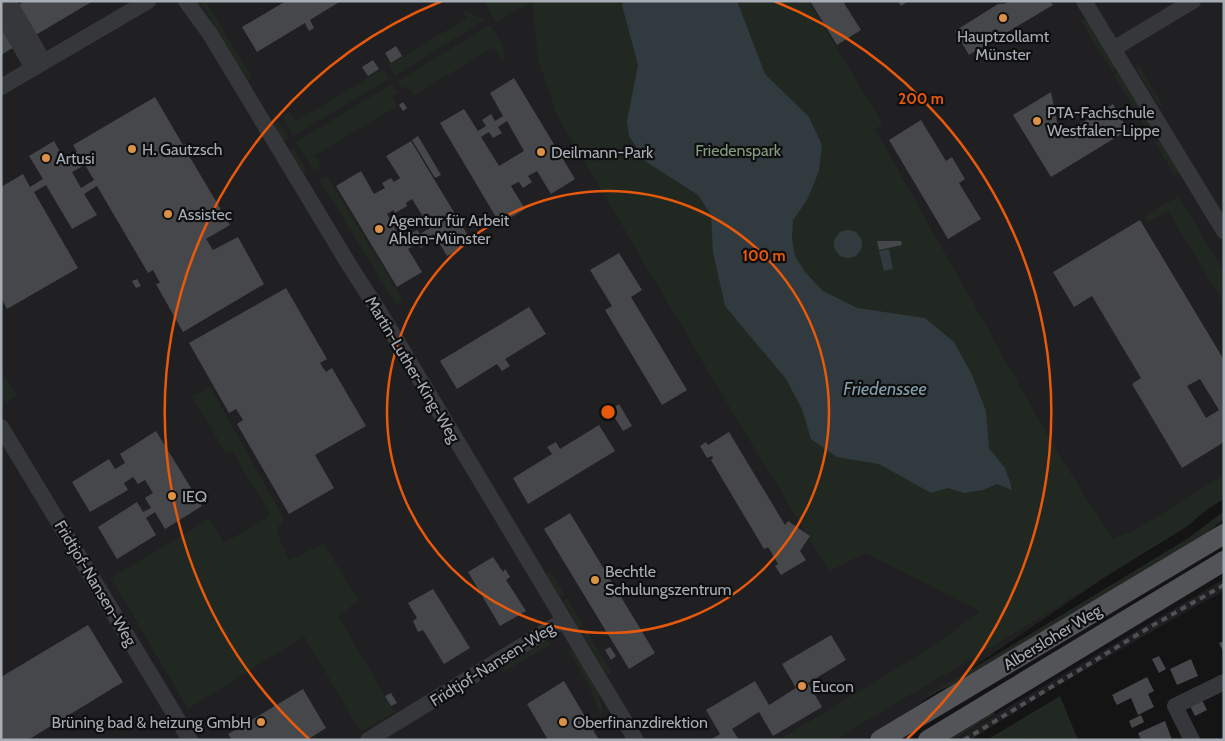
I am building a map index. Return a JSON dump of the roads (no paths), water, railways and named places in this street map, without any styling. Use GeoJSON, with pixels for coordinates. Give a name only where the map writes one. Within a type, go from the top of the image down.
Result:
{"type":"FeatureCollection","features":[{"type":"Feature","properties":{"kind":"main road","name":"Albersloher Weg"},"geometry":{"type":"LineString","coordinates":[[880,740],[1224,534]]}},
{"type":"Feature","properties":{"kind":"main road","name":"Albersloher Weg"},"geometry":{"type":"LineString","coordinates":[[928,740],[1224,561]]}},
{"type":"Feature","properties":{"kind":"street"},"geometry":{"type":"LineString","coordinates":[[8,1],[38,65]]}},
{"type":"Feature","properties":{"kind":"street","name":"Martin-Luther-King-Weg"},"geometry":{"type":"LineString","coordinates":[[186,1],[210,34],[382,316],[636,740]]}},
{"type":"Feature","properties":{"kind":"street"},"geometry":{"type":"LineString","coordinates":[[1084,1],[1224,231]]}},
{"type":"Feature","properties":{"kind":"street"},"geometry":{"type":"LineString","coordinates":[[1112,49],[1193,1]]}},
{"type":"Feature","properties":{"kind":"street"},"geometry":{"type":"LineString","coordinates":[[1,87],[139,4]]}},
{"type":"Feature","properties":{"kind":"street"},"geometry":{"type":"LineString","coordinates":[[1,12],[38,65]]}},
{"type":"Feature","properties":{"kind":"street","name":"Fridtjof-Nansen-Weg"},"geometry":{"type":"LineString","coordinates":[[1,427],[190,740]]}},
{"type":"Feature","properties":{"kind":"street","name":"Fridtjof-Nansen-Weg"},"geometry":{"type":"LineString","coordinates":[[368,740],[564,620]]}},
{"type":"Feature","properties":{"kind":"street"},"geometry":{"type":"LineString","coordinates":[[1192,740],[1175,706],[1224,682]]}},
{"type":"Feature","properties":{"kind":"water","name":"Friedenssee"},"geometry":{"type":"Polygon","coordinates":[[[623,1],[737,1],[765,74],[809,117],[822,145],[819,171],[807,200],[793,220],[792,239],[795,256],[805,272],[823,291],[857,308],[925,318],[954,342],[972,375],[986,411],[989,448],[1005,468],[1012,490],[997,484],[983,490],[964,493],[948,488],[931,493],[879,464],[837,457],[811,439],[802,409],[786,379],[725,306],[713,252],[711,215],[698,195],[645,161],[629,136],[627,121],[638,65],[622,5],[623,1]]]}},
{"type":"Feature","properties":{"kind":"water"},"geometry":{"type":"Polygon","coordinates":[[[848,230],[858,234],[862,244],[858,254],[848,258],[838,254],[834,244],[838,234],[848,230]]]}},
{"type":"Feature","properties":{"kind":"water"},"geometry":{"type":"Polygon","coordinates":[[[889,249],[893,269],[884,271],[879,251],[889,249]]]}},
{"type":"Feature","properties":{"kind":"railway"},"geometry":{"type":"LineString","coordinates":[[964,740],[1150,627],[1224,585]]}},
{"type":"Feature","properties":{"kind":"place","name":"Hauptzollamt Münster"},"geometry":{"type":"Point","coordinates":[1003,18]}},
{"type":"Feature","properties":{"kind":"place","name":"PTA-Fachschule Westfalen-Lippe"},"geometry":{"type":"Point","coordinates":[1037,121]}},
{"type":"Feature","properties":{"kind":"place","name":"H. Gautzsch"},"geometry":{"type":"Point","coordinates":[132,149]}},
{"type":"Feature","properties":{"kind":"place","name":"Deilmann-Park"},"geometry":{"type":"Point","coordinates":[541,152]}},
{"type":"Feature","properties":{"kind":"place","name":"Artusi"},"geometry":{"type":"Point","coordinates":[46,158]}},
{"type":"Feature","properties":{"kind":"place","name":"Assistec"},"geometry":{"type":"Point","coordinates":[168,214]}},
{"type":"Feature","properties":{"kind":"place","name":"Agentur für Arbeit Ahlen-Münster"},"geometry":{"type":"Point","coordinates":[379,229]}},
{"type":"Feature","properties":{"kind":"place","name":"IEQ"},"geometry":{"type":"Point","coordinates":[172,496]}},
{"type":"Feature","properties":{"kind":"place","name":"Bechtle Schulungszentrum"},"geometry":{"type":"Point","coordinates":[595,580]}},
{"type":"Feature","properties":{"kind":"place","name":"Eucon"},"geometry":{"type":"Point","coordinates":[802,686]}},
{"type":"Feature","properties":{"kind":"place","name":"Brüning bad & heizung GmbH"},"geometry":{"type":"Point","coordinates":[261,722]}},
{"type":"Feature","properties":{"kind":"place","name":"Oberfinanzdirektion"},"geometry":{"type":"Point","coordinates":[563,722]}},
{"type":"Feature","properties":{"kind":"park label","name":"Friedenspark"},"geometry":{"type":"Point","coordinates":[738,150]}}]}
